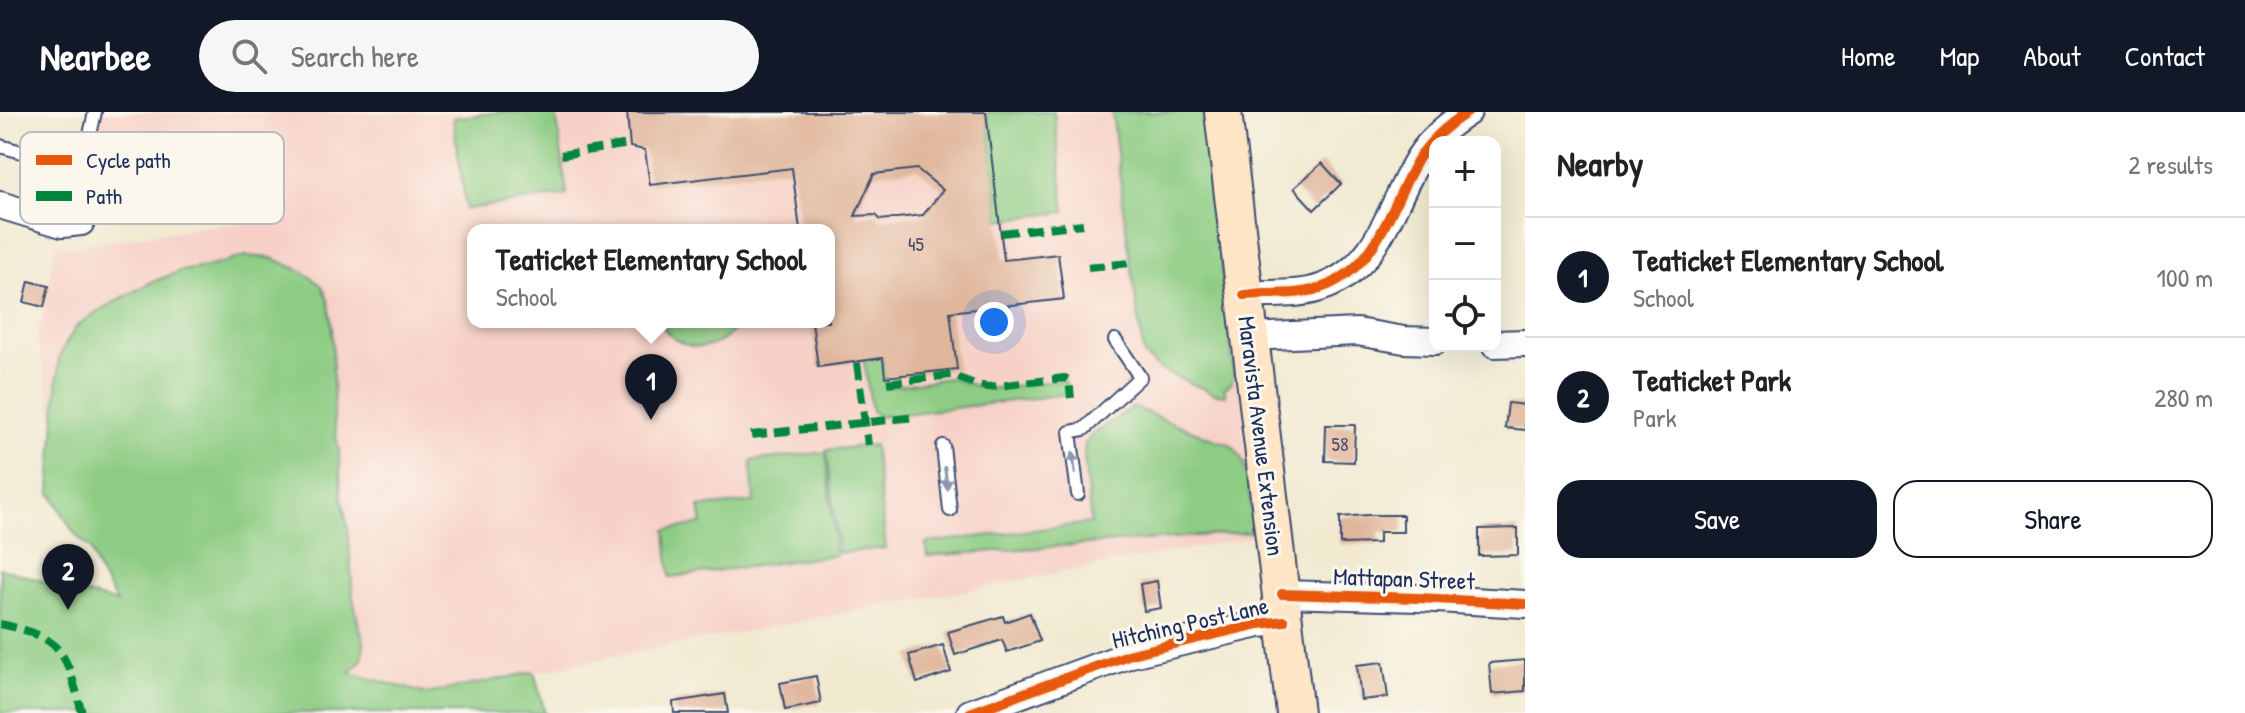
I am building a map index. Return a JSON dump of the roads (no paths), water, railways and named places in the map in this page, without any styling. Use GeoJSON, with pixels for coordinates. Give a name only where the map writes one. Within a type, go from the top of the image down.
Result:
{"type":"FeatureCollection","features":[{"type":"Feature","properties":{"kind":"main road","name":"Maravista Avenue Extension"},"geometry":{"type":"LineString","coordinates":[[1223,112],[1295,713]]}},
{"type":"Feature","properties":{"kind":"street"},"geometry":{"type":"LineString","coordinates":[[1244,295],[1309,291],[1335,282],[1350,271],[1384,232],[1418,160],[1428,146],[1445,128],[1468,112]]}},
{"type":"Feature","properties":{"kind":"street"},"geometry":{"type":"LineString","coordinates":[[0,205],[20,211]]}},
{"type":"Feature","properties":{"kind":"street"},"geometry":{"type":"LineString","coordinates":[[1250,337],[1357,332],[1429,341]]}},
{"type":"Feature","properties":{"kind":"street"},"geometry":{"type":"LineString","coordinates":[[1501,344],[1525,343]]}},
{"type":"Feature","properties":{"kind":"street","name":"Mattapan Street"},"geometry":{"type":"LineString","coordinates":[[1283,608],[1419,598],[1525,604]]}},
{"type":"Feature","properties":{"kind":"street","name":"Hitching Post Lane"},"geometry":{"type":"LineString","coordinates":[[970,713],[1131,654],[1259,624],[1283,608]]}},
{"type":"Feature","properties":{"kind":"lane"},"geometry":{"type":"LineString","coordinates":[[91,132],[95,112]]}},
{"type":"Feature","properties":{"kind":"lane"},"geometry":{"type":"LineString","coordinates":[[0,146],[20,152]]}},
{"type":"Feature","properties":{"kind":"lane"},"geometry":{"type":"LineString","coordinates":[[1078,494],[1070,432],[1084,429],[1140,377],[1115,340]]}},
{"type":"Feature","properties":{"kind":"lane"},"geometry":{"type":"LineString","coordinates":[[943,446],[950,510]]}},
{"type":"Feature","properties":{"kind":"place","name":"Teaticket Elementary School"},"geometry":{"type":"Point","coordinates":[651,420]}},
{"type":"Feature","properties":{"kind":"place","name":"Teaticket Park"},"geometry":{"type":"Point","coordinates":[68,610]}}]}
